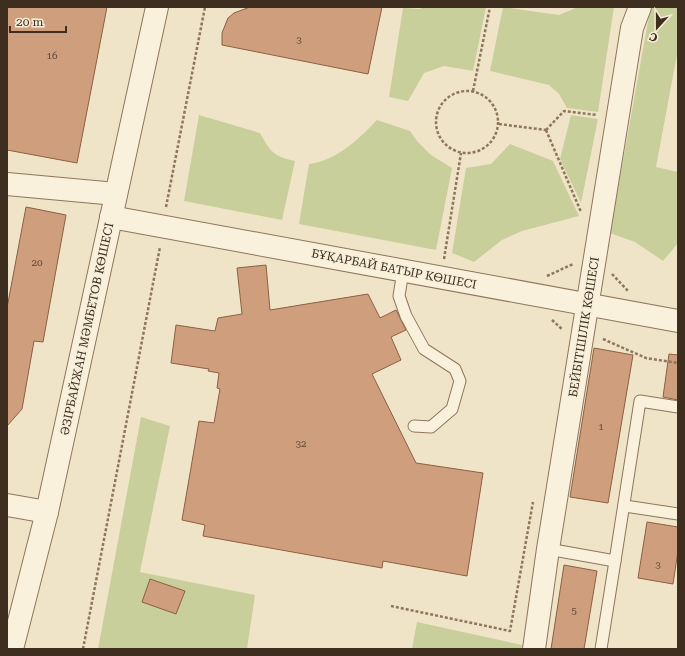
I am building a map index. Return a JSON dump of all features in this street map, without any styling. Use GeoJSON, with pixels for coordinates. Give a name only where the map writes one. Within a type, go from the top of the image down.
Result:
{"type":"FeatureCollection","features":[{"type":"Feature","properties":{"kind":"street","name":"ӘЗІРБАЙЖАН МӘМБЕТОВ КӨШЕСІ"},"geometry":{"type":"LineString","coordinates":[[12,649],[47,512],[110,217],[157,7]]}},
{"type":"Feature","properties":{"kind":"street","name":"БЕЙБІТШІЛІК КӨШЕСІ"},"geometry":{"type":"LineString","coordinates":[[534,649],[548,549],[632,28],[640,7]]}},
{"type":"Feature","properties":{"kind":"street"},"geometry":{"type":"LineString","coordinates":[[7,184],[116,194]]}},
{"type":"Feature","properties":{"kind":"street","name":"БҰҚАРБАЙ БАТЫР КӨШЕСІ"},"geometry":{"type":"LineString","coordinates":[[110,217],[678,321]]}},
{"type":"Feature","properties":{"kind":"street"},"geometry":{"type":"LineString","coordinates":[[7,505],[47,512]]}},
{"type":"Feature","properties":{"kind":"lane"},"geometry":{"type":"LineString","coordinates":[[403,271],[399,296],[406,316],[424,349],[455,369],[460,381],[452,409],[431,427],[414,426]]}},
{"type":"Feature","properties":{"kind":"lane"},"geometry":{"type":"LineString","coordinates":[[601,649],[640,401],[678,408]]}},
{"type":"Feature","properties":{"kind":"lane"},"geometry":{"type":"LineString","coordinates":[[624,506],[678,514]]}},
{"type":"Feature","properties":{"kind":"lane"},"geometry":{"type":"LineString","coordinates":[[548,549],[615,561]]}},
{"type":"Feature","properties":{"kind":"path"},"geometry":{"type":"LineString","coordinates":[[165,214],[205,7]]}},
{"type":"Feature","properties":{"kind":"path"},"geometry":{"type":"LineString","coordinates":[[473,91],[490,7]]}},
{"type":"Feature","properties":{"kind":"path"},"geometry":{"type":"LineString","coordinates":[[473,91],[489,100],[498,115],[499,124],[497,133],[487,147],[479,152],[461,153],[449,148],[440,138],[437,130],[436,117],[441,104],[448,98],[460,92],[473,91]]}},
{"type":"Feature","properties":{"kind":"path"},"geometry":{"type":"LineString","coordinates":[[546,130],[564,111],[602,116]]}},
{"type":"Feature","properties":{"kind":"path"},"geometry":{"type":"LineString","coordinates":[[499,124],[546,130]]}},
{"type":"Feature","properties":{"kind":"path"},"geometry":{"type":"LineString","coordinates":[[546,130],[582,214]]}},
{"type":"Feature","properties":{"kind":"path"},"geometry":{"type":"LineString","coordinates":[[443,265],[461,153]]}},
{"type":"Feature","properties":{"kind":"path"},"geometry":{"type":"LineString","coordinates":[[84,649],[161,244]]}},
{"type":"Feature","properties":{"kind":"path"},"geometry":{"type":"LineString","coordinates":[[562,338],[564,330]]}},
{"type":"Feature","properties":{"kind":"path"},"geometry":{"type":"LineString","coordinates":[[597,337],[646,358],[678,363]]}},
{"type":"Feature","properties":{"kind":"path"},"geometry":{"type":"LineString","coordinates":[[391,606],[510,631],[534,500]]}},
{"type":"Feature","properties":{"kind":"green space"},"geometry":{"type":"Polygon","coordinates":[[[421,7],[486,7],[473,71],[444,66],[424,73],[408,101],[389,97],[403,8],[421,9],[421,7]]]}},
{"type":"Feature","properties":{"kind":"green space"},"geometry":{"type":"Polygon","coordinates":[[[503,7],[559,15],[578,7],[614,7],[598,112],[567,108],[559,94],[549,85],[490,71],[503,7]]]}},
{"type":"Feature","properties":{"kind":"green space"},"geometry":{"type":"Polygon","coordinates":[[[653,7],[678,8],[678,49],[656,167],[678,172],[678,243],[663,261],[635,242],[610,233],[649,16],[653,7]]]}},
{"type":"Feature","properties":{"kind":"green space"},"geometry":{"type":"Polygon","coordinates":[[[199,115],[260,133],[273,152],[277,155],[295,161],[282,220],[184,201],[199,115]]]}},
{"type":"Feature","properties":{"kind":"green space"},"geometry":{"type":"Polygon","coordinates":[[[571,115],[598,119],[581,203],[560,159],[571,115]]]}},
{"type":"Feature","properties":{"kind":"green space"},"geometry":{"type":"Polygon","coordinates":[[[377,120],[410,131],[417,141],[431,155],[452,168],[436,250],[299,224],[309,164],[328,159],[338,154],[355,141],[377,120]]]}},
{"type":"Feature","properties":{"kind":"green space"},"geometry":{"type":"Polygon","coordinates":[[[510,144],[553,161],[579,216],[522,231],[502,240],[474,262],[452,253],[466,168],[491,164],[510,144]]]}},
{"type":"Feature","properties":{"kind":"green space"},"geometry":{"type":"Polygon","coordinates":[[[141,417],[170,426],[140,572],[255,595],[247,649],[98,649],[141,417]]]}},
{"type":"Feature","properties":{"kind":"green space"},"geometry":{"type":"Polygon","coordinates":[[[417,622],[522,645],[521,649],[412,649],[417,622]]]}},
{"type":"Feature","properties":{"kind":"building"},"geometry":{"type":"Polygon","coordinates":[[[7,7],[107,7],[77,163],[7,150],[7,7]]]}},
{"type":"Feature","properties":{"kind":"building"},"geometry":{"type":"Polygon","coordinates":[[[250,7],[382,7],[368,74],[222,45],[222,33],[228,18],[234,13],[250,7]]]}},
{"type":"Feature","properties":{"kind":"building"},"geometry":{"type":"Polygon","coordinates":[[[26,207],[66,215],[43,342],[34,341],[22,409],[7,426],[7,308],[26,207]]]}},
{"type":"Feature","properties":{"kind":"building"},"geometry":{"type":"Polygon","coordinates":[[[266,265],[270,310],[368,294],[380,318],[396,310],[406,330],[391,337],[401,360],[372,374],[416,463],[483,473],[467,576],[383,561],[382,568],[203,536],[205,525],[182,520],[199,421],[214,423],[220,389],[217,388],[219,373],[208,371],[209,369],[171,363],[176,325],[215,331],[218,318],[242,314],[237,268],[266,265]]]}},
{"type":"Feature","properties":{"kind":"building"},"geometry":{"type":"Polygon","coordinates":[[[594,348],[633,355],[608,503],[570,497],[594,348]]]}},
{"type":"Feature","properties":{"kind":"building"},"geometry":{"type":"Polygon","coordinates":[[[669,354],[678,355],[678,400],[663,397],[669,354]]]}},
{"type":"Feature","properties":{"kind":"building"},"geometry":{"type":"Polygon","coordinates":[[[647,522],[678,527],[678,551],[673,584],[638,578],[647,522]]]}},
{"type":"Feature","properties":{"kind":"building"},"geometry":{"type":"Polygon","coordinates":[[[564,565],[597,571],[584,649],[551,649],[564,565]]]}},
{"type":"Feature","properties":{"kind":"building"},"geometry":{"type":"Polygon","coordinates":[[[150,579],[185,591],[176,614],[142,602],[150,579]]]}}]}
